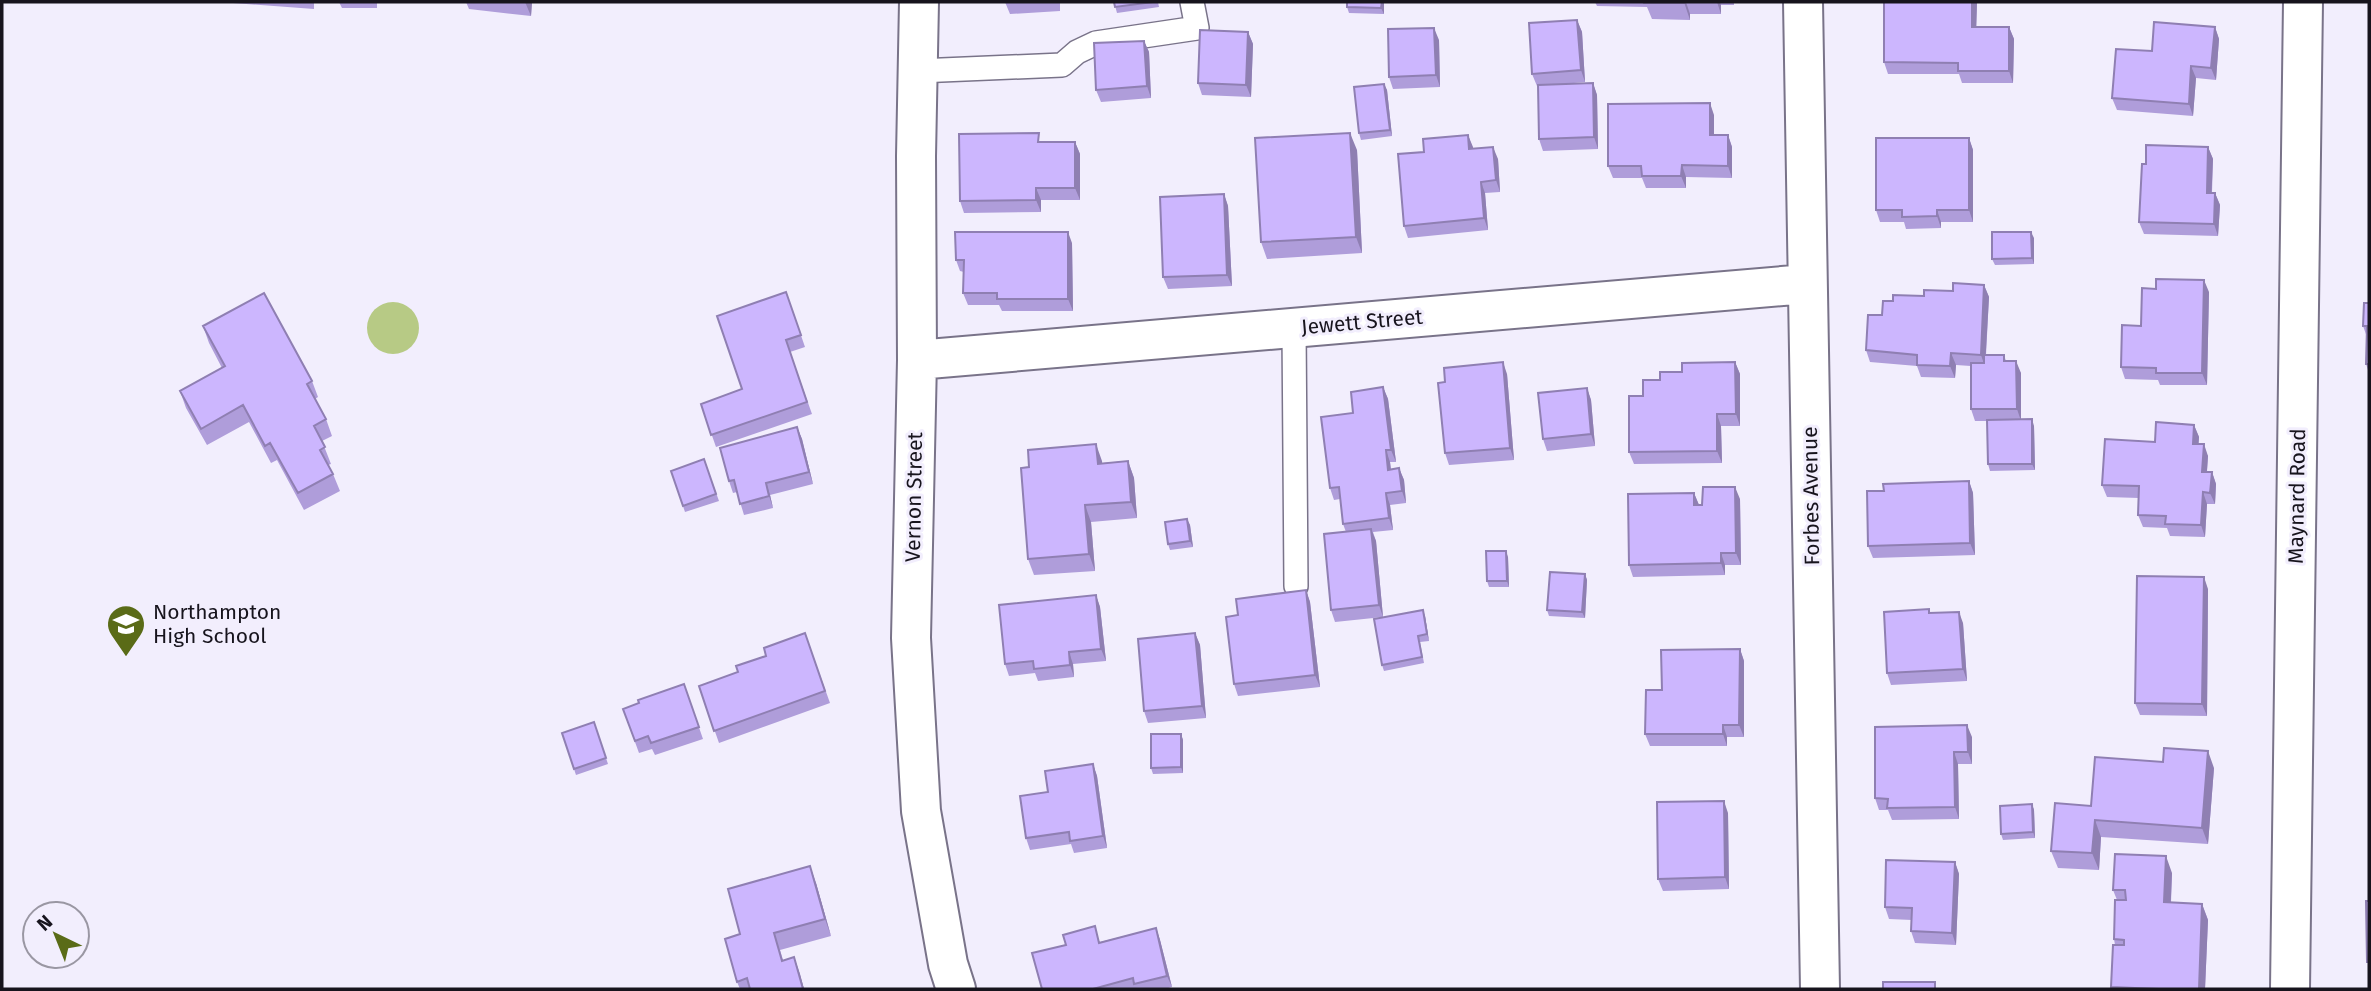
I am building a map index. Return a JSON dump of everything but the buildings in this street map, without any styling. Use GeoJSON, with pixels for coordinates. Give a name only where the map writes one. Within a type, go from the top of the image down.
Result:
{"type":"FeatureCollection","features":[{"type":"Feature","properties":{"kind":"street","name":"Vernon Street"},"geometry":{"type":"LineString","coordinates":[[919,2],[917,360],[911,638],[920,811],[948,964],[956,989]]}},
{"type":"Feature","properties":{"kind":"street","name":"Forbes Avenue"},"geometry":{"type":"LineString","coordinates":[[1803,2],[1820,989]]}},
{"type":"Feature","properties":{"kind":"street","name":"Maynard Road"},"geometry":{"type":"LineString","coordinates":[[2290,989],[2303,2]]}},
{"type":"Feature","properties":{"kind":"street","name":"Jewett Street"},"geometry":{"type":"LineString","coordinates":[[917,360],[1807,284]]}},
{"type":"Feature","properties":{"kind":"lane"},"geometry":{"type":"LineString","coordinates":[[918,71],[1062,65],[1077,52],[1096,43],[1197,28],[1192,2]]}},
{"type":"Feature","properties":{"kind":"lane"},"geometry":{"type":"LineString","coordinates":[[1294,328],[1296,586]]}},
{"type":"Feature","properties":{"kind":"green space"},"geometry":{"type":"Polygon","coordinates":[[[393,302],[403,304],[411,310],[417,318],[417,338],[411,346],[403,352],[393,354],[383,352],[375,346],[369,338],[367,328],[369,318],[375,310],[383,304],[393,302]]]}},
{"type":"Feature","properties":{"kind":"place","name":"Northampton High School"},"geometry":{"type":"Point","coordinates":[126,658]}}]}
